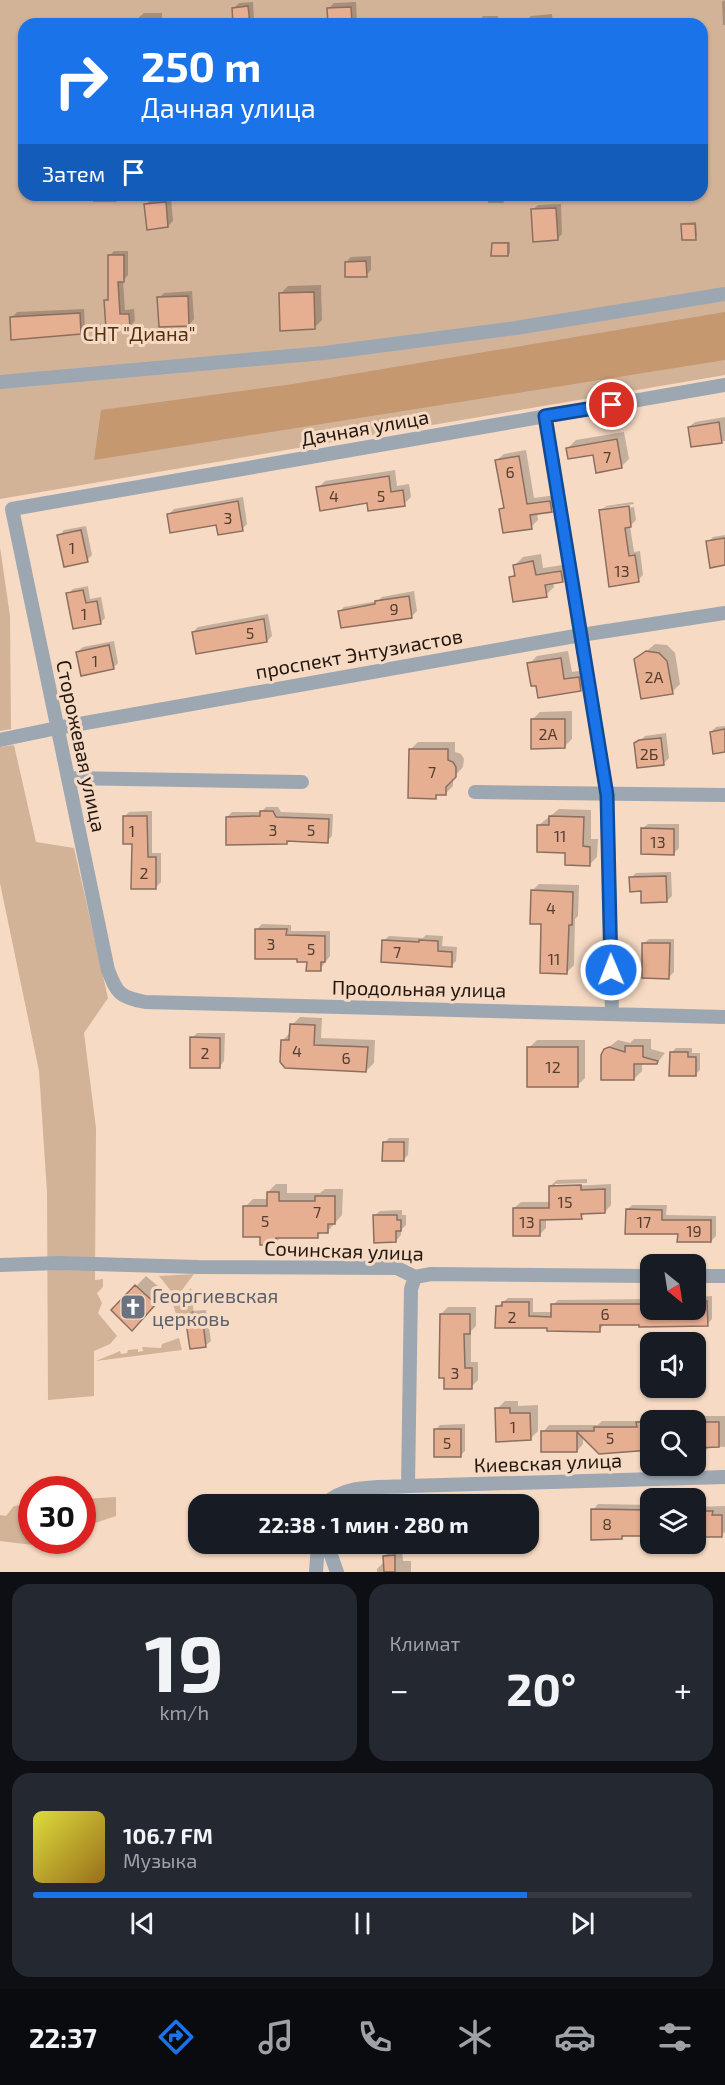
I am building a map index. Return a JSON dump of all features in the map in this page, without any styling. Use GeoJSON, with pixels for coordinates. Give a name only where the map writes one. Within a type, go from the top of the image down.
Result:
{"type":"FeatureCollection","features":[{"type":"Feature","properties":{"kind":"street"},"geometry":{"type":"LineString","coordinates":[[0,382],[324,353],[516,328],[725,294]]}},
{"type":"Feature","properties":{"kind":"street","name":"Дачная улица"},"geometry":{"type":"LineString","coordinates":[[12,508],[725,385]]}},
{"type":"Feature","properties":{"kind":"street"},"geometry":{"type":"LineString","coordinates":[[545,416],[607,795],[612,1014]]}},
{"type":"Feature","properties":{"kind":"street","name":"Сторожевая улица"},"geometry":{"type":"LineString","coordinates":[[12,508],[108,970],[116,989]]}},
{"type":"Feature","properties":{"kind":"street","name":"проспект Энтузиастов"},"geometry":{"type":"LineString","coordinates":[[0,740],[581,635],[725,613]]}},
{"type":"Feature","properties":{"kind":"street"},"geometry":{"type":"LineString","coordinates":[[68,778],[302,782]]}},
{"type":"Feature","properties":{"kind":"street"},"geometry":{"type":"LineString","coordinates":[[475,792],[725,795]]}},
{"type":"Feature","properties":{"kind":"street","name":"Продольная улица"},"geometry":{"type":"LineString","coordinates":[[116,989],[125,998],[145,1002],[725,1017]]}},
{"type":"Feature","properties":{"kind":"street","name":"Сочинская улица"},"geometry":{"type":"LineString","coordinates":[[0,1265],[58,1263],[198,1267],[397,1268],[415,1277],[431,1274],[640,1276]]}},
{"type":"Feature","properties":{"kind":"street"},"geometry":{"type":"LineString","coordinates":[[706,1276],[725,1276]]}},
{"type":"Feature","properties":{"kind":"street"},"geometry":{"type":"LineString","coordinates":[[408,1486],[411,1289],[415,1277]]}},
{"type":"Feature","properties":{"kind":"street","name":"Киевская улица"},"geometry":{"type":"LineString","coordinates":[[339,1494],[349,1490],[408,1486],[725,1477]]}},
{"type":"Feature","properties":{"kind":"street"},"geometry":{"type":"LineString","coordinates":[[316,1572],[317,1554]]}},
{"type":"Feature","properties":{"kind":"street"},"geometry":{"type":"LineString","coordinates":[[331,1554],[337,1572]]}},
{"type":"Feature","properties":{"kind":"green space","name":"СНТ \"Диана\""},"geometry":{"type":"Polygon","coordinates":[[[0,0],[725,0],[725,375],[0,499],[0,0]]]}},
{"type":"Feature","properties":{"kind":"green space"},"geometry":{"type":"Polygon","coordinates":[[[0,547],[10,616],[11,729],[0,731],[0,547]]]}},
{"type":"Feature","properties":{"kind":"green space"},"geometry":{"type":"Polygon","coordinates":[[[14,745],[36,842],[74,848],[108,998],[84,1033],[96,1128],[95,1280],[103,1279],[103,1287],[97,1293],[102,1303],[98,1313],[117,1336],[110,1344],[94,1351],[94,1396],[48,1400],[47,1192],[39,1071],[0,883],[0,747],[14,745]]]}},
{"type":"Feature","properties":{"kind":"green space"},"geometry":{"type":"Polygon","coordinates":[[[194,1274],[175,1296],[159,1276],[194,1274]]]}},
{"type":"Feature","properties":{"kind":"green space"},"geometry":{"type":"Polygon","coordinates":[[[191,1288],[194,1315],[186,1316],[186,1324],[177,1318],[173,1304],[191,1288]]]}},
{"type":"Feature","properties":{"kind":"green space"},"geometry":{"type":"Polygon","coordinates":[[[179,1338],[182,1350],[96,1361],[120,1351],[121,1354],[127,1353],[128,1350],[143,1351],[142,1347],[161,1348],[162,1344],[179,1338]]]}},
{"type":"Feature","properties":{"kind":"green space"},"geometry":{"type":"Polygon","coordinates":[[[116,1497],[116,1516],[96,1523],[96,1498],[116,1497]]]}},
{"type":"Feature","properties":{"kind":"green space"},"geometry":{"type":"Polygon","coordinates":[[[14,1506],[18,1506],[18,1543],[0,1541],[0,1515],[6,1516],[14,1506]]]}},
{"type":"Feature","properties":{"kind":"shaded area"},"geometry":{"type":"Polygon","coordinates":[[[725,312],[725,360],[94,460],[101,410],[293,384],[725,312]]]}},
{"type":"Feature","properties":{"kind":"building"},"geometry":{"type":"Polygon","coordinates":[[[248,6],[249,18],[233,18],[232,8],[248,6]]]}},
{"type":"Feature","properties":{"kind":"building"},"geometry":{"type":"Polygon","coordinates":[[[351,7],[352,18],[328,18],[327,8],[351,7]]]}},
{"type":"Feature","properties":{"kind":"building"},"geometry":{"type":"Polygon","coordinates":[[[166,202],[168,227],[147,230],[144,204],[166,202]]]}},
{"type":"Feature","properties":{"kind":"building"},"geometry":{"type":"Polygon","coordinates":[[[556,208],[558,240],[533,242],[531,209],[556,208]]]}},
{"type":"Feature","properties":{"kind":"building"},"geometry":{"type":"Polygon","coordinates":[[[681,224],[695,224],[696,240],[682,240],[681,224]]]}},
{"type":"Feature","properties":{"kind":"building"},"geometry":{"type":"Polygon","coordinates":[[[492,243],[508,243],[508,256],[491,256],[492,243]]]}},
{"type":"Feature","properties":{"kind":"building"},"geometry":{"type":"Polygon","coordinates":[[[108,255],[124,255],[124,282],[118,282],[120,314],[129,314],[130,328],[106,329],[104,300],[108,300],[108,255]]]}},
{"type":"Feature","properties":{"kind":"building"},"geometry":{"type":"Polygon","coordinates":[[[366,261],[367,277],[345,277],[345,262],[366,261]]]}},
{"type":"Feature","properties":{"kind":"building"},"geometry":{"type":"Polygon","coordinates":[[[314,292],[315,329],[280,331],[279,293],[314,292]]]}},
{"type":"Feature","properties":{"kind":"building"},"geometry":{"type":"Polygon","coordinates":[[[188,296],[189,326],[159,327],[157,297],[188,296]]]}},
{"type":"Feature","properties":{"kind":"building"},"geometry":{"type":"Polygon","coordinates":[[[80,313],[81,334],[11,340],[10,317],[80,313]]]}},
{"type":"Feature","properties":{"kind":"building"},"geometry":{"type":"Polygon","coordinates":[[[719,422],[722,443],[691,447],[688,427],[719,422]]]}},
{"type":"Feature","properties":{"kind":"building"},"geometry":{"type":"Polygon","coordinates":[[[617,439],[622,468],[596,473],[593,455],[568,459],[566,448],[617,439]]]}},
{"type":"Feature","properties":{"kind":"building"},"geometry":{"type":"Polygon","coordinates":[[[519,456],[527,504],[550,501],[552,512],[530,515],[532,529],[503,533],[499,509],[504,508],[495,460],[519,456]]]}},
{"type":"Feature","properties":{"kind":"building"},"geometry":{"type":"Polygon","coordinates":[[[389,476],[391,492],[403,490],[405,506],[368,511],[367,503],[320,511],[316,487],[389,476]]]}},
{"type":"Feature","properties":{"kind":"building"},"geometry":{"type":"Polygon","coordinates":[[[238,501],[243,531],[218,535],[216,525],[170,533],[167,514],[238,501]]]}},
{"type":"Feature","properties":{"kind":"building"},"geometry":{"type":"Polygon","coordinates":[[[629,506],[631,527],[625,528],[629,556],[635,555],[639,582],[609,587],[599,510],[629,506]]]}},
{"type":"Feature","properties":{"kind":"building"},"geometry":{"type":"Polygon","coordinates":[[[81,530],[88,562],[64,567],[57,535],[81,530]]]}},
{"type":"Feature","properties":{"kind":"building"},"geometry":{"type":"Polygon","coordinates":[[[725,538],[725,565],[710,568],[706,541],[725,538]]]}},
{"type":"Feature","properties":{"kind":"building"},"geometry":{"type":"Polygon","coordinates":[[[533,561],[536,575],[561,571],[563,582],[545,585],[547,597],[513,602],[509,577],[515,576],[513,565],[533,561]]]}},
{"type":"Feature","properties":{"kind":"building"},"geometry":{"type":"Polygon","coordinates":[[[83,590],[86,603],[97,601],[101,624],[73,629],[66,593],[83,590]]]}},
{"type":"Feature","properties":{"kind":"building"},"geometry":{"type":"Polygon","coordinates":[[[409,596],[412,618],[341,628],[338,611],[375,604],[375,601],[409,596]]]}},
{"type":"Feature","properties":{"kind":"building"},"geometry":{"type":"Polygon","coordinates":[[[264,619],[267,642],[196,654],[192,632],[264,619]]]}},
{"type":"Feature","properties":{"kind":"building"},"geometry":{"type":"Polygon","coordinates":[[[109,645],[114,669],[81,676],[76,652],[109,645]]]}},
{"type":"Feature","properties":{"kind":"building"},"geometry":{"type":"Polygon","coordinates":[[[646,651],[659,653],[667,661],[673,694],[641,699],[634,659],[646,651]]]}},
{"type":"Feature","properties":{"kind":"building"},"geometry":{"type":"Polygon","coordinates":[[[561,658],[564,679],[579,677],[581,691],[538,698],[536,686],[531,686],[527,663],[561,658]]]}},
{"type":"Feature","properties":{"kind":"building"},"geometry":{"type":"Polygon","coordinates":[[[531,719],[565,719],[565,748],[531,749],[531,719]]]}},
{"type":"Feature","properties":{"kind":"building"},"geometry":{"type":"Polygon","coordinates":[[[725,729],[725,752],[713,754],[710,732],[725,729]]]}},
{"type":"Feature","properties":{"kind":"building"},"geometry":{"type":"Polygon","coordinates":[[[661,738],[664,765],[637,768],[634,743],[639,740],[661,738]]]}},
{"type":"Feature","properties":{"kind":"building"},"geometry":{"type":"Polygon","coordinates":[[[409,749],[448,749],[448,760],[456,767],[456,777],[446,787],[446,795],[436,795],[436,799],[408,798],[409,749]]]}},
{"type":"Feature","properties":{"kind":"building"},"geometry":{"type":"Polygon","coordinates":[[[260,811],[273,811],[276,817],[329,819],[328,843],[287,841],[287,844],[226,845],[226,817],[260,816],[260,811]]]}},
{"type":"Feature","properties":{"kind":"building"},"geometry":{"type":"Polygon","coordinates":[[[123,816],[147,816],[148,857],[156,857],[156,889],[131,889],[132,844],[123,844],[123,816]]]}},
{"type":"Feature","properties":{"kind":"building"},"geometry":{"type":"Polygon","coordinates":[[[549,816],[584,817],[583,846],[590,847],[590,866],[565,865],[565,853],[537,852],[537,825],[549,825],[549,816]]]}},
{"type":"Feature","properties":{"kind":"building"},"geometry":{"type":"Polygon","coordinates":[[[641,828],[674,829],[674,855],[641,854],[641,828]]]}},
{"type":"Feature","properties":{"kind":"building"},"geometry":{"type":"Polygon","coordinates":[[[666,876],[667,902],[641,903],[641,891],[630,892],[629,877],[666,876]]]}},
{"type":"Feature","properties":{"kind":"building"},"geometry":{"type":"Polygon","coordinates":[[[531,890],[573,892],[567,974],[540,973],[541,924],[530,924],[531,890]]]}},
{"type":"Feature","properties":{"kind":"building"},"geometry":{"type":"Polygon","coordinates":[[[255,929],[287,929],[286,935],[325,936],[325,962],[321,962],[321,971],[306,971],[307,962],[297,962],[297,959],[255,959],[255,929]]]}},
{"type":"Feature","properties":{"kind":"building"},"geometry":{"type":"Polygon","coordinates":[[[382,940],[438,941],[438,951],[452,952],[452,967],[381,962],[382,940]]]}},
{"type":"Feature","properties":{"kind":"building"},"geometry":{"type":"Polygon","coordinates":[[[642,943],[670,943],[669,979],[642,978],[642,943]]]}},
{"type":"Feature","properties":{"kind":"building"},"geometry":{"type":"Polygon","coordinates":[[[290,1024],[315,1025],[314,1045],[368,1047],[366,1072],[285,1068],[280,1062],[281,1040],[289,1040],[290,1024]]]}},
{"type":"Feature","properties":{"kind":"building"},"geometry":{"type":"Polygon","coordinates":[[[190,1037],[220,1038],[220,1068],[190,1068],[190,1037]]]}},
{"type":"Feature","properties":{"kind":"building"},"geometry":{"type":"Polygon","coordinates":[[[625,1046],[643,1046],[643,1057],[658,1061],[657,1064],[634,1064],[634,1080],[601,1080],[601,1055],[604,1049],[609,1047],[625,1052],[625,1046]]]}},
{"type":"Feature","properties":{"kind":"building"},"geometry":{"type":"Polygon","coordinates":[[[527,1047],[578,1047],[578,1087],[527,1087],[527,1047]]]}},
{"type":"Feature","properties":{"kind":"building"},"geometry":{"type":"Polygon","coordinates":[[[670,1052],[688,1052],[688,1057],[696,1057],[696,1076],[669,1076],[670,1052]]]}},
{"type":"Feature","properties":{"kind":"building"},"geometry":{"type":"Polygon","coordinates":[[[383,1142],[404,1142],[404,1161],[382,1161],[383,1142]]]}},
{"type":"Feature","properties":{"kind":"building"},"geometry":{"type":"Polygon","coordinates":[[[581,1185],[581,1190],[605,1189],[605,1213],[581,1214],[582,1219],[540,1220],[540,1236],[513,1236],[513,1208],[549,1208],[549,1186],[581,1185]]]}},
{"type":"Feature","properties":{"kind":"building"},"geometry":{"type":"Polygon","coordinates":[[[267,1192],[279,1192],[279,1201],[315,1201],[315,1196],[335,1196],[335,1224],[328,1224],[328,1233],[318,1233],[318,1238],[276,1238],[276,1245],[260,1245],[260,1237],[243,1237],[243,1206],[267,1206],[267,1192]]]}},
{"type":"Feature","properties":{"kind":"building"},"geometry":{"type":"Polygon","coordinates":[[[626,1209],[662,1210],[662,1220],[711,1220],[711,1242],[677,1242],[678,1234],[625,1234],[626,1209]]]}},
{"type":"Feature","properties":{"kind":"building"},"geometry":{"type":"Polygon","coordinates":[[[373,1215],[397,1215],[397,1220],[401,1220],[401,1231],[396,1231],[396,1242],[374,1243],[373,1215]]]}},
{"type":"Feature","properties":{"kind":"building","name":"Георгиевская церковь"},"geometry":{"type":"Polygon","coordinates":[[[135,1285],[156,1304],[132,1331],[111,1310],[135,1285]]]}},
{"type":"Feature","properties":{"kind":"building"},"geometry":{"type":"Polygon","coordinates":[[[707,1301],[708,1326],[600,1325],[600,1332],[547,1331],[547,1328],[495,1328],[496,1306],[502,1306],[502,1302],[529,1302],[529,1316],[551,1317],[551,1304],[640,1304],[640,1320],[706,1320],[707,1301]]]}},
{"type":"Feature","properties":{"kind":"building"},"geometry":{"type":"Polygon","coordinates":[[[202,1314],[206,1347],[190,1349],[185,1316],[202,1314]]]}},
{"type":"Feature","properties":{"kind":"building"},"geometry":{"type":"Polygon","coordinates":[[[440,1314],[470,1314],[470,1334],[464,1334],[465,1368],[472,1368],[472,1389],[444,1389],[444,1378],[439,1378],[440,1314]]]}},
{"type":"Feature","properties":{"kind":"building"},"geometry":{"type":"Polygon","coordinates":[[[495,1408],[510,1408],[510,1413],[530,1413],[531,1440],[496,1442],[495,1408]]]}},
{"type":"Feature","properties":{"kind":"building"},"geometry":{"type":"Polygon","coordinates":[[[636,1422],[640,1422],[640,1451],[599,1454],[577,1432],[577,1452],[541,1452],[541,1431],[594,1431],[594,1427],[637,1427],[636,1422]]]}},
{"type":"Feature","properties":{"kind":"building"},"geometry":{"type":"Polygon","coordinates":[[[706,1422],[719,1422],[719,1447],[706,1448],[706,1422]]]}},
{"type":"Feature","properties":{"kind":"building"},"geometry":{"type":"Polygon","coordinates":[[[434,1429],[461,1429],[461,1457],[434,1457],[434,1429]]]}},
{"type":"Feature","properties":{"kind":"building"},"geometry":{"type":"Polygon","coordinates":[[[591,1509],[640,1510],[640,1536],[591,1540],[591,1509]]]}},
{"type":"Feature","properties":{"kind":"building"},"geometry":{"type":"Polygon","coordinates":[[[706,1511],[713,1511],[712,1515],[722,1515],[722,1537],[706,1537],[706,1511]]]}},
{"type":"Feature","properties":{"kind":"building"},"geometry":{"type":"Polygon","coordinates":[[[395,1555],[395,1572],[384,1572],[383,1556],[395,1555]]]}},
{"type":"Feature","properties":{"kind":"place","name":"Георгиевская церковь"},"geometry":{"type":"Point","coordinates":[133,1307]}},
{"type":"Feature","properties":{"kind":"route"},"geometry":{"type":"LineString","coordinates":[[611,970],[607,795],[545,416],[612,405]]}}]}
